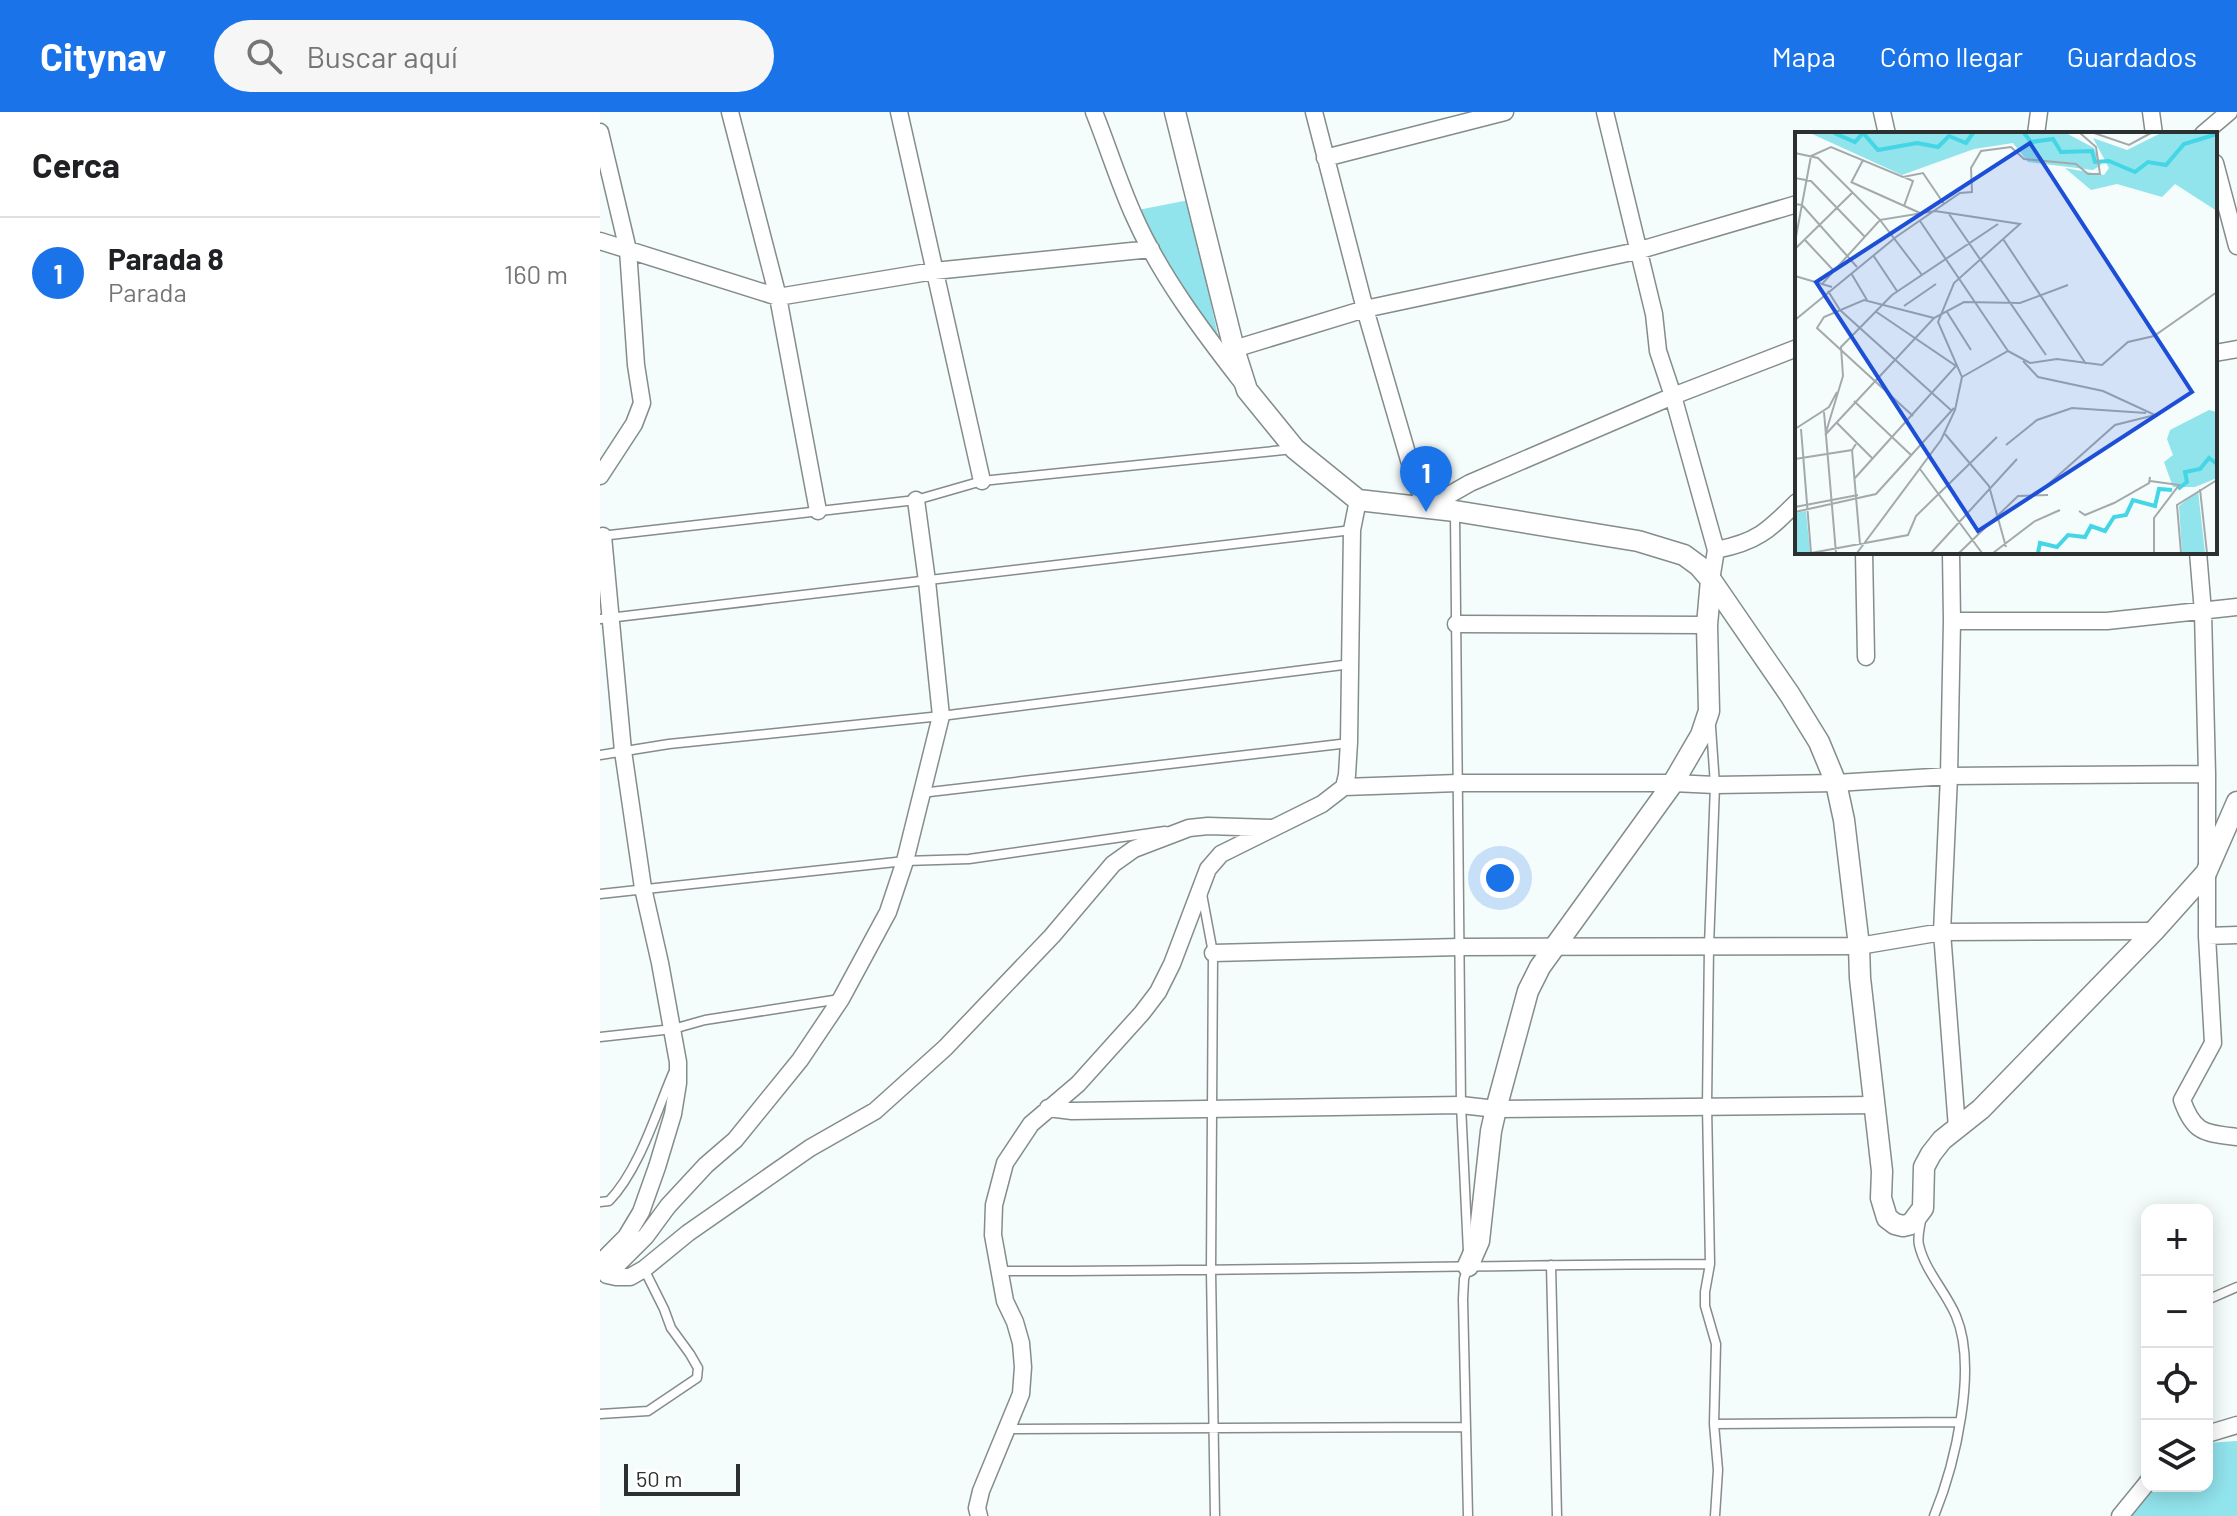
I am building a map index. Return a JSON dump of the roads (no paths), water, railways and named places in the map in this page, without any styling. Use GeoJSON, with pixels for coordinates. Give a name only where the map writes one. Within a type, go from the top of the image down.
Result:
{"type":"FeatureCollection","features":[{"type":"Feature","properties":{"kind":"street"},"geometry":{"type":"LineString","coordinates":[[730,112],[778,297],[818,511]]}},
{"type":"Feature","properties":{"kind":"street"},"geometry":{"type":"LineString","coordinates":[[899,112],[982,481]]}},
{"type":"Feature","properties":{"kind":"street"},"geometry":{"type":"LineString","coordinates":[[1094,112],[1133,216],[1206,336],[1295,449],[1358,500],[1428,507],[1638,541],[1684,555],[1711,580],[1819,742],[1836,783],[1844,820],[1859,946],[1882,1171],[1881,1198],[1887,1218],[1895,1224],[1911,1224],[1923,1208],[1924,1167],[1942,1140],[1981,1109],[2206,873],[2237,803]]}},
{"type":"Feature","properties":{"kind":"street"},"geometry":{"type":"LineString","coordinates":[[1175,112],[1247,390]]}},
{"type":"Feature","properties":{"kind":"street"},"geometry":{"type":"LineString","coordinates":[[1314,112],[1365,309],[1416,484],[1428,507]]}},
{"type":"Feature","properties":{"kind":"street"},"geometry":{"type":"LineString","coordinates":[[1325,158],[1505,112]]}},
{"type":"Feature","properties":{"kind":"street"},"geometry":{"type":"LineString","coordinates":[[1468,1266],[1479,1241],[1491,1131],[1528,991],[1553,948],[1673,783],[1701,735],[1709,711],[1707,625],[1716,550],[1658,351],[1654,314],[1605,112]]}},
{"type":"Feature","properties":{"kind":"street"},"geometry":{"type":"LineString","coordinates":[[1882,112],[1887,132]]}},
{"type":"Feature","properties":{"kind":"street"},"geometry":{"type":"LineString","coordinates":[[2036,132],[2039,112]]}},
{"type":"Feature","properties":{"kind":"street"},"geometry":{"type":"LineString","coordinates":[[2151,112],[2154,132]]}},
{"type":"Feature","properties":{"kind":"street"},"geometry":{"type":"LineString","coordinates":[[2207,132],[2229,112]]}},
{"type":"Feature","properties":{"kind":"street"},"geometry":{"type":"LineString","coordinates":[[600,132],[628,250],[636,365],[642,403],[634,424],[600,476]]}},
{"type":"Feature","properties":{"kind":"street"},"geometry":{"type":"LineString","coordinates":[[2217,170],[2237,246]]}},
{"type":"Feature","properties":{"kind":"street"},"geometry":{"type":"LineString","coordinates":[[1234,349],[1365,309],[1637,251],[1795,205]]}},
{"type":"Feature","properties":{"kind":"street"},"geometry":{"type":"LineString","coordinates":[[600,241],[778,297],[934,271],[1151,249]]}},
{"type":"Feature","properties":{"kind":"street"},"geometry":{"type":"LineString","coordinates":[[1428,507],[1470,483],[1673,396],[1795,349]]}},
{"type":"Feature","properties":{"kind":"street"},"geometry":{"type":"LineString","coordinates":[[2217,353],[2237,349]]}},
{"type":"Feature","properties":{"kind":"street"},"geometry":{"type":"LineString","coordinates":[[607,1275],[646,1236],[668,1206],[706,1165],[735,1140],[800,1060],[841,999],[888,912],[905,861],[941,716],[916,500]]}},
{"type":"Feature","properties":{"kind":"street"},"geometry":{"type":"LineString","coordinates":[[1344,787],[1349,742],[1352,530],[1358,500]]}},
{"type":"Feature","properties":{"kind":"street"},"geometry":{"type":"LineString","coordinates":[[1716,550],[1759,537],[1795,504]]}},
{"type":"Feature","properties":{"kind":"street"},"geometry":{"type":"LineString","coordinates":[[601,536],[606,618],[643,888],[678,1062],[673,1114],[652,1182],[641,1212],[626,1237],[605,1258],[607,1275]]}},
{"type":"Feature","properties":{"kind":"street"},"geometry":{"type":"LineString","coordinates":[[1864,554],[1866,657]]}},
{"type":"Feature","properties":{"kind":"street"},"geometry":{"type":"LineString","coordinates":[[1951,554],[1949,776],[1942,932],[1957,1128]]}},
{"type":"Feature","properties":{"kind":"street"},"geometry":{"type":"LineString","coordinates":[[2198,554],[2203,612],[2207,936],[2213,1043],[2182,1100],[2188,1118],[2204,1133],[2237,1137]]}},
{"type":"Feature","properties":{"kind":"street"},"geometry":{"type":"LineString","coordinates":[[1952,621],[2107,621],[2237,607]]}},
{"type":"Feature","properties":{"kind":"street"},"geometry":{"type":"LineString","coordinates":[[1456,624],[1707,625]]}},
{"type":"Feature","properties":{"kind":"street"},"geometry":{"type":"LineString","coordinates":[[979,1516],[977,1508],[981,1491],[1021,1394],[1023,1367],[1021,1343],[1005,1301],[993,1235],[994,1205],[1005,1163],[1031,1124],[1078,1084],[1158,992],[1172,964],[1200,886],[1208,869],[1221,854],[1322,804],[1344,787],[1458,783],[1715,785],[1836,783],[1949,776],[2207,774]]}},
{"type":"Feature","properties":{"kind":"street"},"geometry":{"type":"LineString","coordinates":[[607,1275],[630,1277],[644,1269],[688,1233],[810,1148],[875,1111],[945,1048],[1052,936],[1113,864],[1134,849],[1189,828],[1271,828]]}},
{"type":"Feature","properties":{"kind":"street"},"geometry":{"type":"LineString","coordinates":[[1213,953],[1460,947],[1859,946],[1942,932],[2154,931]]}},
{"type":"Feature","properties":{"kind":"street"},"geometry":{"type":"LineString","coordinates":[[2207,936],[2237,935]]}},
{"type":"Feature","properties":{"kind":"street"},"geometry":{"type":"LineString","coordinates":[[1048,1108],[1072,1111],[1461,1105],[1496,1109],[1875,1105]]}},
{"type":"Feature","properties":{"kind":"street"},"geometry":{"type":"LineString","coordinates":[[2213,1432],[2237,1425]]}},
{"type":"Feature","properties":{"kind":"street"},"geometry":{"type":"LineString","coordinates":[[2120,1516],[2141,1490]]}},
{"type":"Feature","properties":{"kind":"lane"},"geometry":{"type":"LineString","coordinates":[[601,536],[916,500],[982,481],[1295,449]]}},
{"type":"Feature","properties":{"kind":"lane"},"geometry":{"type":"LineString","coordinates":[[1455,511],[1461,1105],[1468,1266],[1463,1299],[1468,1516]]}},
{"type":"Feature","properties":{"kind":"lane"},"geometry":{"type":"LineString","coordinates":[[606,618],[1352,530]]}},
{"type":"Feature","properties":{"kind":"lane"},"geometry":{"type":"LineString","coordinates":[[600,755],[669,744],[941,716],[1351,664]]}},
{"type":"Feature","properties":{"kind":"lane"},"geometry":{"type":"LineString","coordinates":[[1709,711],[1715,785],[1707,1106],[1710,1264],[1705,1306],[1716,1344],[1714,1424],[1718,1470],[1715,1516]]}},
{"type":"Feature","properties":{"kind":"lane"},"geometry":{"type":"LineString","coordinates":[[920,793],[1349,742]]}},
{"type":"Feature","properties":{"kind":"lane"},"geometry":{"type":"LineString","coordinates":[[600,894],[905,861],[969,859],[1189,828]]}},
{"type":"Feature","properties":{"kind":"lane"},"geometry":{"type":"LineString","coordinates":[[1200,886],[1213,953],[1211,1271],[1215,1516]]}},
{"type":"Feature","properties":{"kind":"lane"},"geometry":{"type":"LineString","coordinates":[[600,1037],[673,1029],[705,1020],[841,999]]}},
{"type":"Feature","properties":{"kind":"lane"},"geometry":{"type":"LineString","coordinates":[[600,1202],[609,1201],[624,1181],[653,1125],[678,1062]]}},
{"type":"Feature","properties":{"kind":"lane"},"geometry":{"type":"LineString","coordinates":[[1923,1208],[1918,1242],[1925,1261],[1957,1318],[1964,1347],[1966,1378],[1947,1486],[1934,1516]]}},
{"type":"Feature","properties":{"kind":"lane"},"geometry":{"type":"LineString","coordinates":[[998,1271],[1710,1264]]}},
{"type":"Feature","properties":{"kind":"lane"},"geometry":{"type":"LineString","coordinates":[[1551,1265],[1557,1516]]}},
{"type":"Feature","properties":{"kind":"lane"},"geometry":{"type":"LineString","coordinates":[[600,1414],[648,1411],[697,1378],[698,1368],[671,1328],[644,1269]]}},
{"type":"Feature","properties":{"kind":"lane"},"geometry":{"type":"LineString","coordinates":[[2213,1297],[2237,1287]]}},
{"type":"Feature","properties":{"kind":"lane"},"geometry":{"type":"LineString","coordinates":[[1714,1424],[1959,1422]]}},
{"type":"Feature","properties":{"kind":"lane"},"geometry":{"type":"LineString","coordinates":[[1006,1429],[1465,1427]]}},
{"type":"Feature","properties":{"kind":"place","name":"Parada 8"},"geometry":{"type":"Point","coordinates":[1426,512]}}]}
